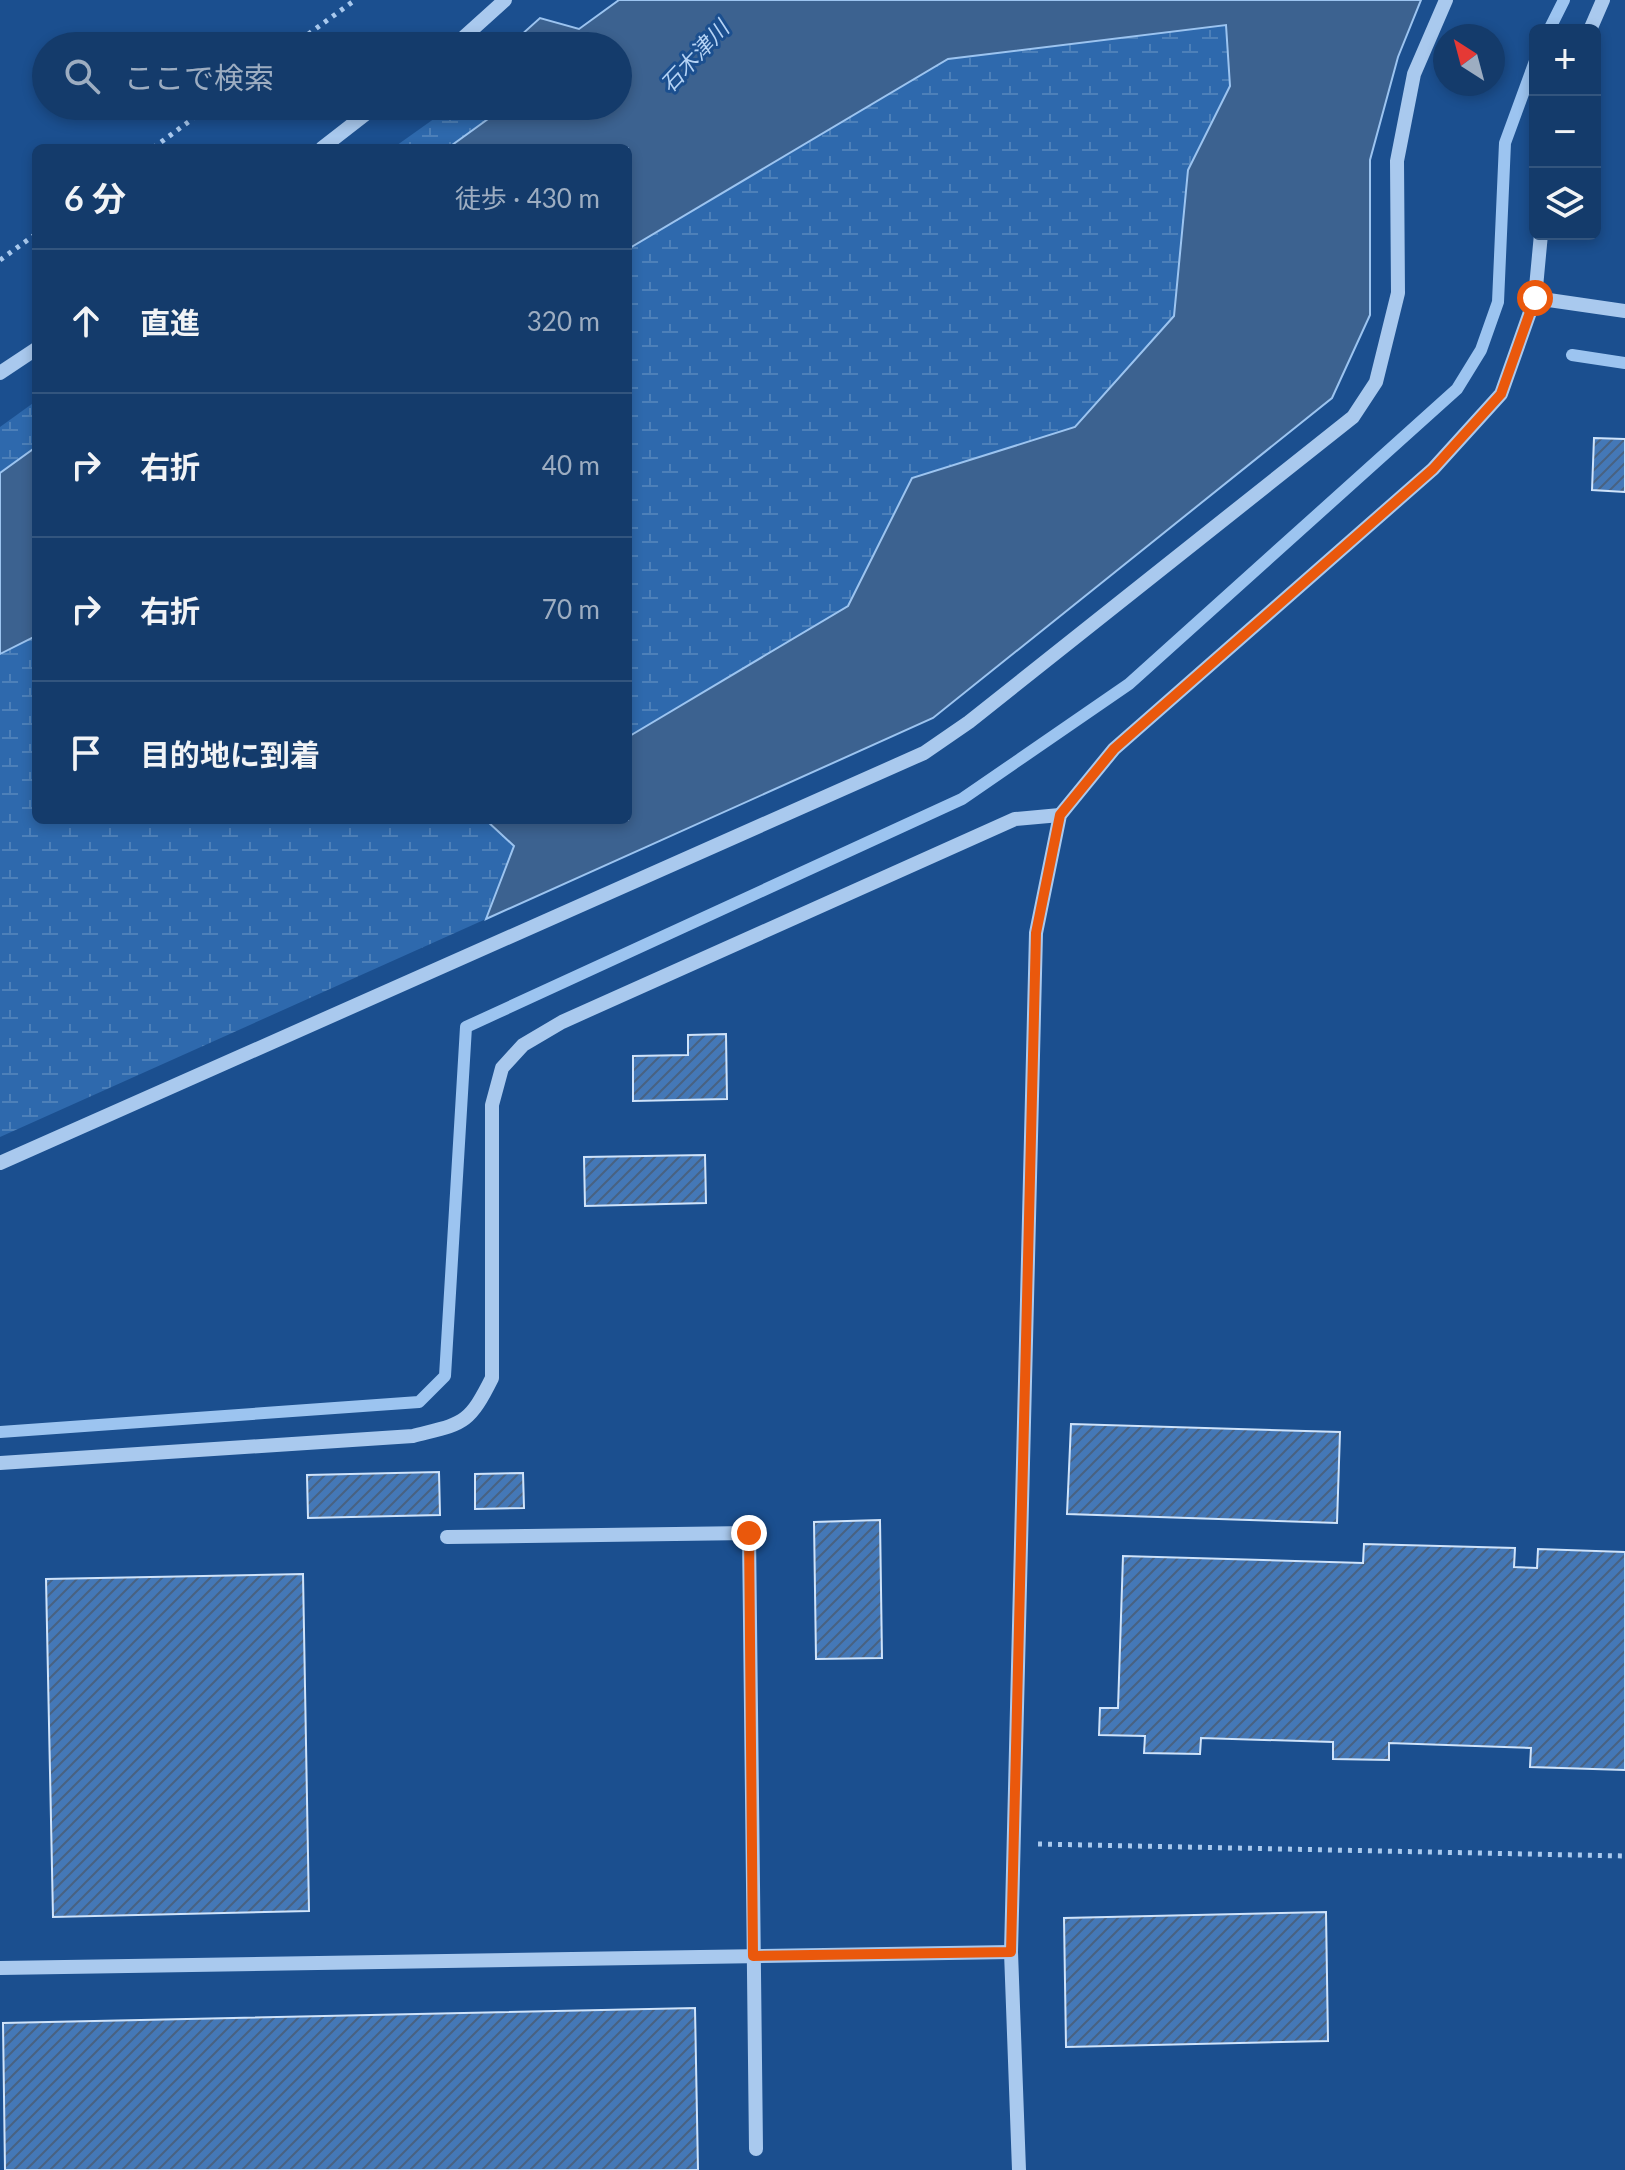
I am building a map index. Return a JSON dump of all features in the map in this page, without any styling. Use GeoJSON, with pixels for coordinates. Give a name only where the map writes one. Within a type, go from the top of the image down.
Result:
{"type":"FeatureCollection","features":[{"type":"Feature","properties":{"kind":"street"},"geometry":{"type":"LineString","coordinates":[[470,32],[505,0]]}},
{"type":"Feature","properties":{"kind":"street"},"geometry":{"type":"LineString","coordinates":[[0,1163],[924,753],[969,722],[1353,417],[1376,382],[1398,293],[1397,161],[1414,74],[1446,0]]}},
{"type":"Feature","properties":{"kind":"street"},"geometry":{"type":"LineString","coordinates":[[1593,24],[1603,0]]}},
{"type":"Feature","properties":{"kind":"street"},"geometry":{"type":"LineString","coordinates":[[327,144],[358,120]]}},
{"type":"Feature","properties":{"kind":"street"},"geometry":{"type":"LineString","coordinates":[[1019,2170],[1011,1952],[1036,933],[1060,815],[1114,749],[1433,469],[1501,394],[1535,298],[1540,240]]}},
{"type":"Feature","properties":{"kind":"street"},"geometry":{"type":"LineString","coordinates":[[1535,298],[1625,311]]}},
{"type":"Feature","properties":{"kind":"street"},"geometry":{"type":"LineString","coordinates":[[0,373],[32,352]]}},
{"type":"Feature","properties":{"kind":"street"},"geometry":{"type":"LineString","coordinates":[[0,1463],[413,1436],[456,1425],[475,1411],[492,1378],[492,1105],[502,1068],[523,1045],[562,1022],[1015,819],[1060,815]]}},
{"type":"Feature","properties":{"kind":"street"},"geometry":{"type":"LineString","coordinates":[[447,1537],[749,1533],[756,2149]]}},
{"type":"Feature","properties":{"kind":"street"},"geometry":{"type":"LineString","coordinates":[[0,1968],[1011,1952]]}},
{"type":"Feature","properties":{"kind":"path"},"geometry":{"type":"LineString","coordinates":[[311,32],[355,0]]}},
{"type":"Feature","properties":{"kind":"path"},"geometry":{"type":"LineString","coordinates":[[158,144],[191,120]]}},
{"type":"Feature","properties":{"kind":"path"},"geometry":{"type":"LineString","coordinates":[[0,260],[32,237]]}},
{"type":"Feature","properties":{"kind":"path"},"geometry":{"type":"LineString","coordinates":[[1014,1843],[1625,1856]]}},
{"type":"Feature","properties":{"kind":"green space"},"geometry":{"type":"Polygon","coordinates":[[[1367,0],[1326,284],[632,795],[632,162],[735,70],[1367,0]]]}},
{"type":"Feature","properties":{"kind":"green space"},"geometry":{"type":"Polygon","coordinates":[[[432,120],[599,120],[574,144],[399,144],[432,120]]]}},
{"type":"Feature","properties":{"kind":"green space"},"geometry":{"type":"Polygon","coordinates":[[[32,404],[32,537],[0,554],[0,427],[32,404]]]}},
{"type":"Feature","properties":{"kind":"green space"},"geometry":{"type":"Polygon","coordinates":[[[32,597],[32,824],[566,824],[514,846],[486,919],[0,1137],[0,611],[32,597]]]}},
{"type":"Feature","properties":{"kind":"water","name":"石木津川"},"geometry":{"type":"Polygon","coordinates":[[[619,0],[1421,0],[1398,57],[1370,160],[1370,315],[1332,398],[933,718],[486,919],[514,846],[490,824],[632,824],[632,735],[848,606],[912,478],[1075,427],[1174,316],[1188,170],[1230,86],[1226,25],[948,59],[632,247],[632,144],[454,144],[487,120],[632,120],[632,32],[524,32],[540,18],[579,29],[619,0]]]}},
{"type":"Feature","properties":{"kind":"water"},"geometry":{"type":"Polygon","coordinates":[[[32,450],[32,638],[0,654],[0,473],[32,450]]]}},
{"type":"Feature","properties":{"kind":"building"},"geometry":{"type":"Polygon","coordinates":[[[1594,438],[1625,439],[1625,492],[1592,490],[1594,438]]]}},
{"type":"Feature","properties":{"kind":"building"},"geometry":{"type":"Polygon","coordinates":[[[726,1034],[727,1099],[633,1101],[633,1056],[688,1055],[688,1035],[726,1034]]]}},
{"type":"Feature","properties":{"kind":"building"},"geometry":{"type":"Polygon","coordinates":[[[705,1155],[706,1203],[585,1206],[584,1157],[705,1155]]]}},
{"type":"Feature","properties":{"kind":"building"},"geometry":{"type":"Polygon","coordinates":[[[1071,1424],[1340,1432],[1337,1523],[1067,1514],[1071,1424]]]}},
{"type":"Feature","properties":{"kind":"building"},"geometry":{"type":"Polygon","coordinates":[[[439,1472],[440,1515],[308,1518],[307,1475],[439,1472]]]}},
{"type":"Feature","properties":{"kind":"building"},"geometry":{"type":"Polygon","coordinates":[[[523,1473],[524,1508],[475,1509],[475,1474],[523,1473]]]}},
{"type":"Feature","properties":{"kind":"building"},"geometry":{"type":"Polygon","coordinates":[[[880,1520],[882,1658],[816,1659],[814,1522],[880,1520]]]}},
{"type":"Feature","properties":{"kind":"building"},"geometry":{"type":"Polygon","coordinates":[[[1364,1544],[1515,1548],[1514,1567],[1537,1568],[1538,1549],[1625,1552],[1625,1770],[1530,1767],[1531,1748],[1389,1743],[1389,1760],[1333,1759],[1333,1742],[1201,1738],[1200,1754],[1144,1753],[1145,1736],[1099,1735],[1100,1708],[1118,1708],[1123,1556],[1363,1563],[1364,1544]]]}},
{"type":"Feature","properties":{"kind":"building"},"geometry":{"type":"Polygon","coordinates":[[[303,1574],[309,1911],[53,1917],[46,1579],[303,1574]]]}},
{"type":"Feature","properties":{"kind":"building"},"geometry":{"type":"Polygon","coordinates":[[[1326,1912],[1328,2041],[1066,2047],[1064,1918],[1326,1912]]]}},
{"type":"Feature","properties":{"kind":"building"},"geometry":{"type":"Polygon","coordinates":[[[695,2008],[698,2170],[5,2170],[3,2023],[695,2008]]]}},
{"type":"Feature","properties":{"kind":"waterway"},"geometry":{"type":"LineString","coordinates":[[1552,24],[1564,0]]}},
{"type":"Feature","properties":{"kind":"waterway"},"geometry":{"type":"LineString","coordinates":[[0,1432],[419,1402],[445,1376],[466,1027],[962,799],[1129,684],[1457,389],[1481,350],[1498,302],[1505,143],[1529,77]]}},
{"type":"Feature","properties":{"kind":"waterway"},"geometry":{"type":"LineString","coordinates":[[1572,355],[1625,363]]}},
{"type":"Feature","properties":{"kind":"route"},"geometry":{"type":"LineString","coordinates":[[749,1533],[753,1956],[1011,1952],[1036,933],[1060,815],[1114,749],[1433,469],[1501,394],[1535,298]]}}]}
